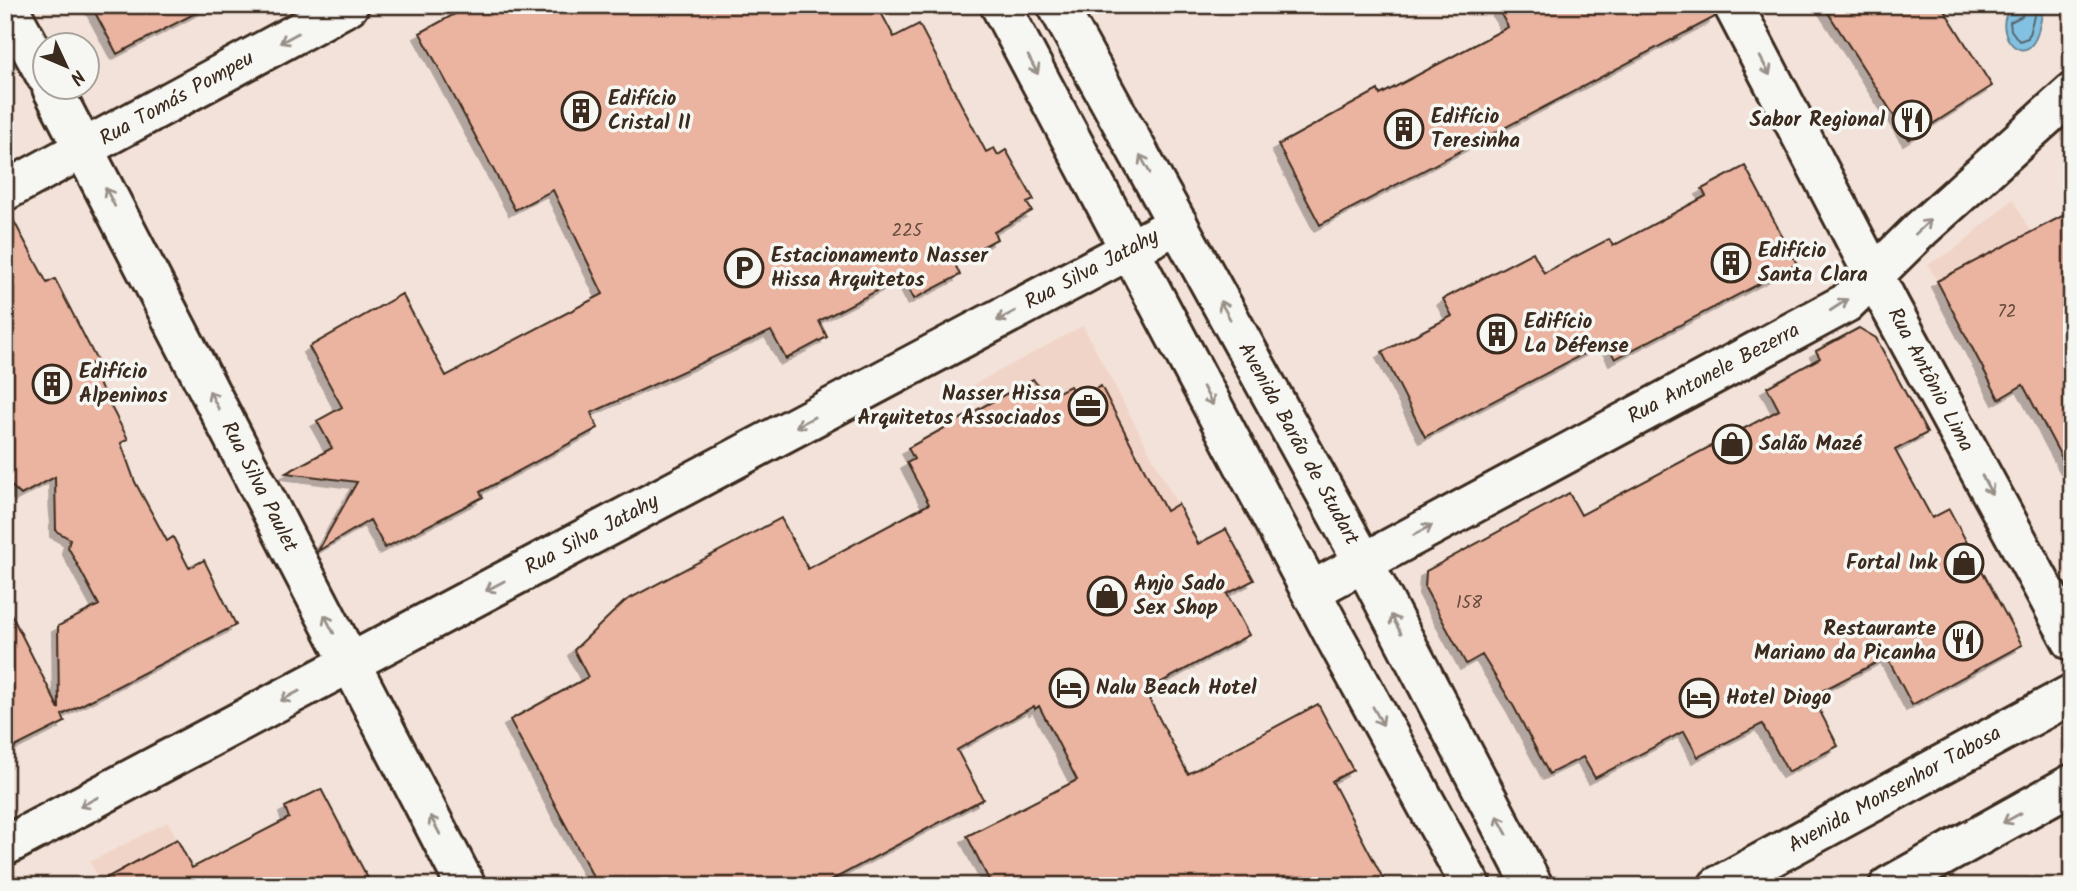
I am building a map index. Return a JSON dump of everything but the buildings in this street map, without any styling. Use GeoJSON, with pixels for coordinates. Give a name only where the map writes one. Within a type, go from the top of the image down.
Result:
{"type":"FeatureCollection","features":[{"type":"Feature","properties":{"kind":"street"},"geometry":{"type":"LineString","coordinates":[[7,5],[32,51]]}},
{"type":"Feature","properties":{"kind":"street","name":"Rua Tomás Pompeu"},"geometry":{"type":"LineString","coordinates":[[5,191],[349,5]]}},
{"type":"Feature","properties":{"kind":"street"},"geometry":{"type":"LineString","coordinates":[[1000,5],[1471,886]]}},
{"type":"Feature","properties":{"kind":"street","name":"Avenida Barão de Studart"},"geometry":{"type":"LineString","coordinates":[[1057,5],[1364,563],[1534,886]]}},
{"type":"Feature","properties":{"kind":"street","name":"Rua Antônio Lima"},"geometry":{"type":"LineString","coordinates":[[1733,5],[1873,274],[2072,640]]}},
{"type":"Feature","properties":{"kind":"street","name":"Rua Antonele Bezerra"},"geometry":{"type":"LineString","coordinates":[[1311,591],[1846,303],[1873,274],[2072,93]]}},
{"type":"Feature","properties":{"kind":"street","name":"Rua Silva Paulet"},"geometry":{"type":"LineString","coordinates":[[59,102],[466,886]]}},
{"type":"Feature","properties":{"kind":"street","name":"Rua Silva Jatahy"},"geometry":{"type":"LineString","coordinates":[[5,846],[1178,224]]}},
{"type":"Feature","properties":{"kind":"street","name":"Avenida Monsenhor Tabosa"},"geometry":{"type":"LineString","coordinates":[[1718,886],[2072,694]]}},
{"type":"Feature","properties":{"kind":"street"},"geometry":{"type":"LineString","coordinates":[[1889,886],[2072,784]]}},
{"type":"Feature","properties":{"kind":"shaded area"},"geometry":{"type":"Polygon","coordinates":[[[2013,199],[2058,285],[2024,386],[1999,399],[1928,264],[1954,250],[2013,199]]]}},
{"type":"Feature","properties":{"kind":"shaded area"},"geometry":{"type":"Polygon","coordinates":[[[1083,326],[1194,536],[1093,591],[971,386],[1083,326]]]}},
{"type":"Feature","properties":{"kind":"shaded area"},"geometry":{"type":"Polygon","coordinates":[[[168,822],[202,886],[103,886],[90,862],[168,822]]]}},
{"type":"Feature","properties":{"kind":"water"},"geometry":{"type":"Polygon","coordinates":[[[2018,5],[2044,5],[2039,30],[2033,43],[2021,49],[2010,43],[2004,28],[2008,12],[2017,11],[2018,5]]]}},
{"type":"Feature","properties":{"kind":"place","name":"Edifício Cristal II"},"geometry":{"type":"Point","coordinates":[581,111]}},
{"type":"Feature","properties":{"kind":"place","name":"Sabor Regional"},"geometry":{"type":"Point","coordinates":[1912,120]}},
{"type":"Feature","properties":{"kind":"place","name":"Edifício Teresinha"},"geometry":{"type":"Point","coordinates":[1404,129]}},
{"type":"Feature","properties":{"kind":"place","name":"Edifício Santa Clara"},"geometry":{"type":"Point","coordinates":[1731,263]}},
{"type":"Feature","properties":{"kind":"place","name":"Estacionamento Nasser Hissa Arquitetos"},"geometry":{"type":"Point","coordinates":[744,268]}},
{"type":"Feature","properties":{"kind":"place","name":"Edifício La Défense"},"geometry":{"type":"Point","coordinates":[1497,334]}},
{"type":"Feature","properties":{"kind":"place","name":"Edifício Alpeninos"},"geometry":{"type":"Point","coordinates":[52,384]}},
{"type":"Feature","properties":{"kind":"place","name":"Nasser Hissa Arquitetos Associados"},"geometry":{"type":"Point","coordinates":[1088,406]}},
{"type":"Feature","properties":{"kind":"place","name":"Salão Mazé"},"geometry":{"type":"Point","coordinates":[1732,444]}},
{"type":"Feature","properties":{"kind":"place","name":"Fortal Ink"},"geometry":{"type":"Point","coordinates":[1964,563]}},
{"type":"Feature","properties":{"kind":"place","name":"Anjo Sado Sex Shop"},"geometry":{"type":"Point","coordinates":[1107,596]}},
{"type":"Feature","properties":{"kind":"place","name":"Restaurante Mariano da Picanha"},"geometry":{"type":"Point","coordinates":[1963,641]}},
{"type":"Feature","properties":{"kind":"place","name":"Nalu Beach Hotel"},"geometry":{"type":"Point","coordinates":[1069,688]}},
{"type":"Feature","properties":{"kind":"place","name":"Hotel Diogo"},"geometry":{"type":"Point","coordinates":[1699,698]}}]}
